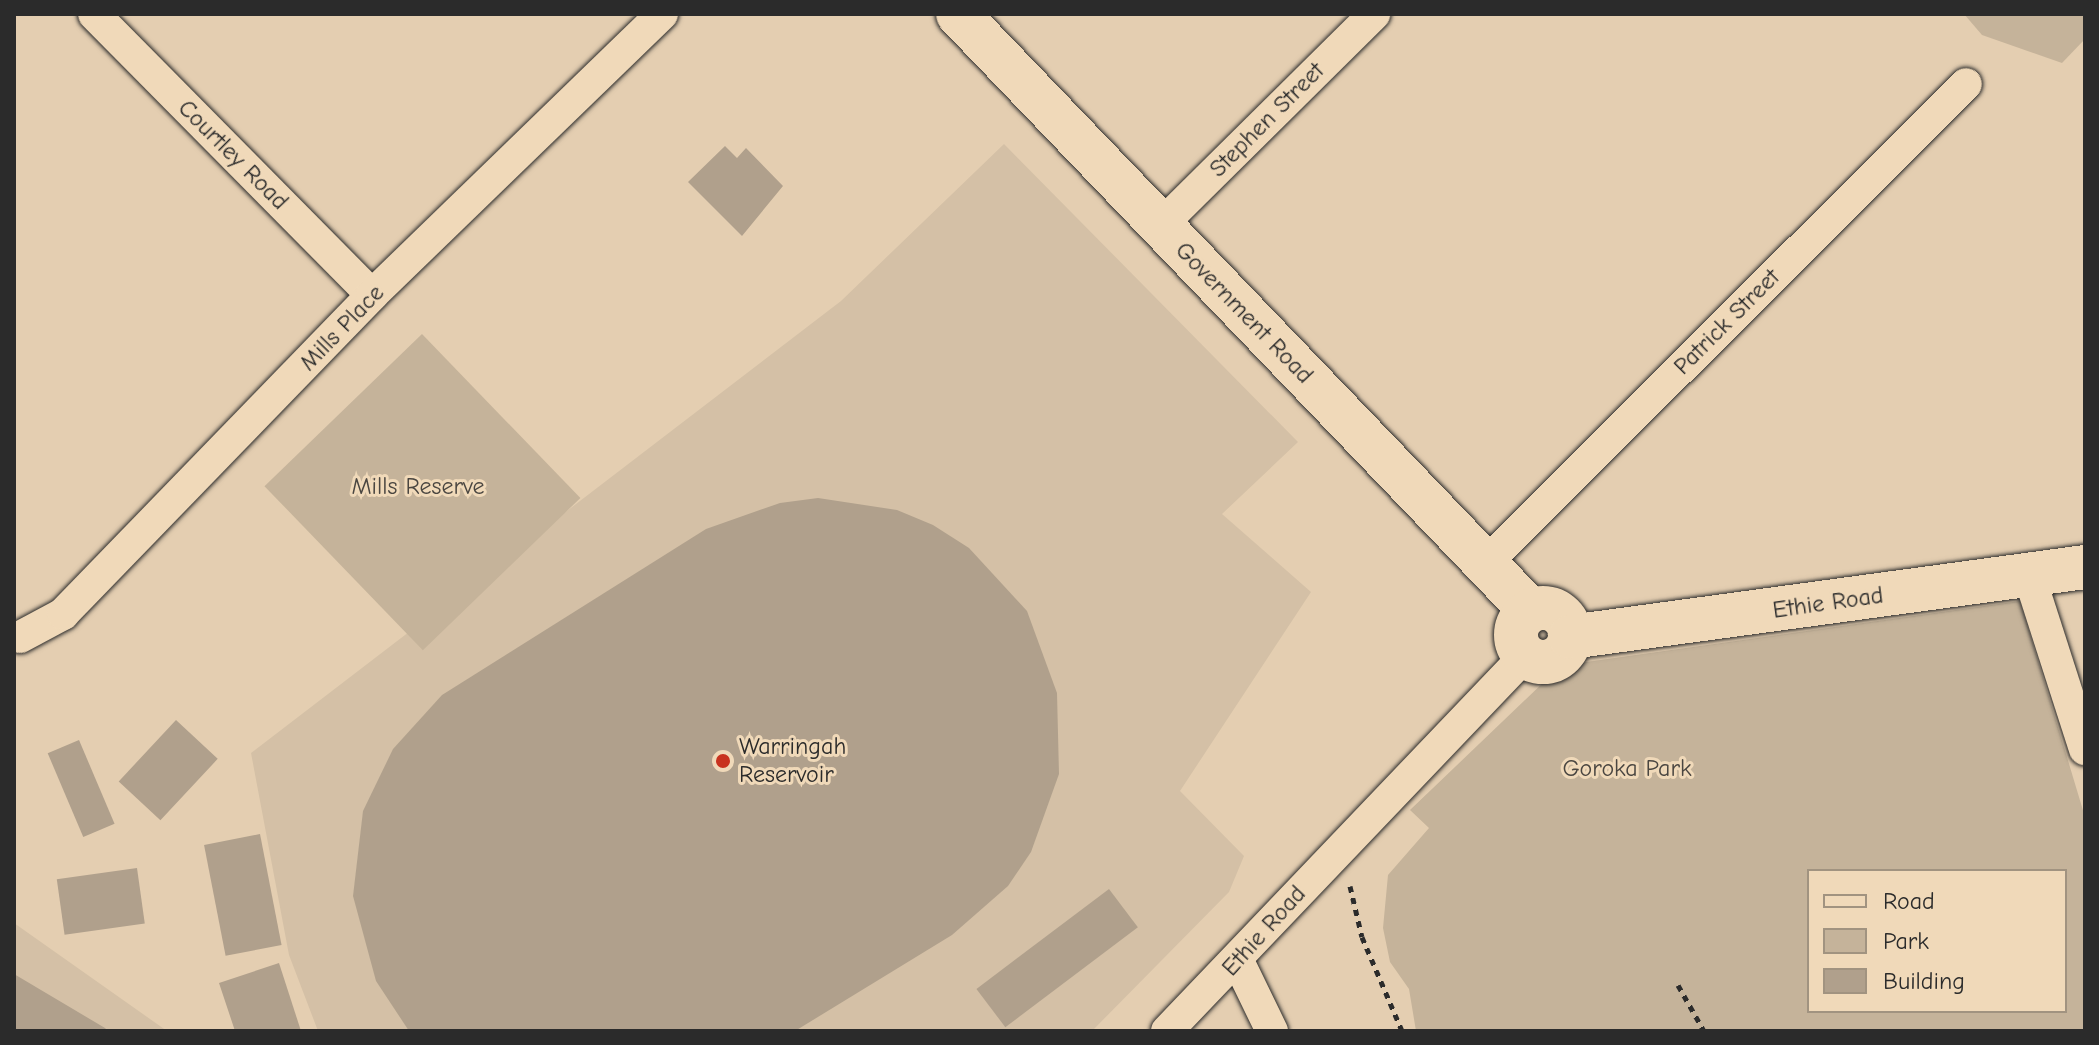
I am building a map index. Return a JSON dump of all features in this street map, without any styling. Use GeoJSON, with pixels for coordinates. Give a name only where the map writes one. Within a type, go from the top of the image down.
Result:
{"type":"FeatureCollection","features":[{"type":"Feature","properties":{"kind":"street","name":"Courtley Road"},"geometry":{"type":"LineString","coordinates":[[94,14],[372,295]]}},
{"type":"Feature","properties":{"kind":"street","name":"Mills Place"},"geometry":{"type":"LineString","coordinates":[[20,637],[63,614],[372,295],[662,14]]}},
{"type":"Feature","properties":{"kind":"street","name":"Government Road"},"geometry":{"type":"LineString","coordinates":[[958,14],[1159,227],[1488,561],[1531,611]]}},
{"type":"Feature","properties":{"kind":"street","name":"Stephen Street"},"geometry":{"type":"LineString","coordinates":[[1159,227],[1374,14]]}},
{"type":"Feature","properties":{"kind":"street","name":"Patrick Street"},"geometry":{"type":"LineString","coordinates":[[1488,561],[1966,84]]}},
{"type":"Feature","properties":{"kind":"street","name":"Ethie Road"},"geometry":{"type":"LineString","coordinates":[[1570,637],[2085,567]]}},
{"type":"Feature","properties":{"kind":"street"},"geometry":{"type":"LineString","coordinates":[[2029,575],[2085,749]]}},
{"type":"Feature","properties":{"kind":"street"},"geometry":{"type":"LineString","coordinates":[[1554,610],[1570,637],[1549,662],[1525,656],[1516,632],[1531,611],[1554,610]]}},
{"type":"Feature","properties":{"kind":"street","name":"Ethie Road"},"geometry":{"type":"LineString","coordinates":[[1167,1031],[1238,961],[1341,844],[1525,656]]}},
{"type":"Feature","properties":{"kind":"street"},"geometry":{"type":"LineString","coordinates":[[1238,961],[1272,1031]]}},
{"type":"Feature","properties":{"kind":"path"},"geometry":{"type":"LineString","coordinates":[[1341,844],[1362,937],[1402,1031]]}},
{"type":"Feature","properties":{"kind":"path"},"geometry":{"type":"LineString","coordinates":[[1678,985],[1704,1031]]}},
{"type":"Feature","properties":{"kind":"shaded area"},"geometry":{"type":"Polygon","coordinates":[[[1004,144],[1298,442],[1222,514],[1311,592],[1180,791],[1244,856],[1229,892],[1092,1031],[318,1031],[289,955],[251,753],[841,301],[1004,144]]]}},
{"type":"Feature","properties":{"kind":"shaded area"},"geometry":{"type":"Polygon","coordinates":[[[14,923],[167,1031],[14,1031],[14,923]]]}},
{"type":"Feature","properties":{"kind":"green space"},"geometry":{"type":"Polygon","coordinates":[[[1964,14],[2085,14],[2085,39],[2062,63],[1982,35],[1964,14]]]}},
{"type":"Feature","properties":{"kind":"green space","name":"Mills Reserve"},"geometry":{"type":"Polygon","coordinates":[[[422,334],[580,498],[423,650],[264,486],[422,334]]]}},
{"type":"Feature","properties":{"kind":"green space","name":"Goroka Park"},"geometry":{"type":"Polygon","coordinates":[[[2020,601],[2085,817],[2085,1031],[1416,1031],[1409,989],[1390,962],[1383,928],[1388,875],[1429,828],[1410,810],[1546,680],[1579,663],[2020,601]]]}},
{"type":"Feature","properties":{"kind":"building"},"geometry":{"type":"Polygon","coordinates":[[[725,146],[737,158],[746,148],[783,186],[742,236],[688,182],[725,146]]]}},
{"type":"Feature","properties":{"kind":"building","name":"Warringah Reservoir"},"geometry":{"type":"Polygon","coordinates":[[[818,498],[897,510],[933,525],[969,548],[1027,611],[1057,693],[1059,774],[1031,852],[1008,886],[952,935],[795,1031],[409,1031],[376,981],[353,896],[363,811],[393,749],[442,695],[706,529],[780,503],[818,498]]]}},
{"type":"Feature","properties":{"kind":"building"},"geometry":{"type":"Polygon","coordinates":[[[176,720],[218,759],[160,820],[119,781],[176,720]]]}},
{"type":"Feature","properties":{"kind":"building"},"geometry":{"type":"Polygon","coordinates":[[[79,740],[115,824],[83,837],[48,753],[79,740]]]}},
{"type":"Feature","properties":{"kind":"building"},"geometry":{"type":"Polygon","coordinates":[[[260,834],[282,945],[226,956],[204,845],[260,834]]]}},
{"type":"Feature","properties":{"kind":"building"},"geometry":{"type":"Polygon","coordinates":[[[137,868],[145,923],[65,935],[57,879],[137,868]]]}},
{"type":"Feature","properties":{"kind":"building"},"geometry":{"type":"Polygon","coordinates":[[[1109,889],[1138,927],[1005,1027],[976,989],[1109,889]]]}},
{"type":"Feature","properties":{"kind":"building"},"geometry":{"type":"Polygon","coordinates":[[[279,963],[301,1031],[235,1031],[219,983],[279,963]]]}},
{"type":"Feature","properties":{"kind":"building"},"geometry":{"type":"Polygon","coordinates":[[[14,974],[105,1028],[108,1031],[14,1031],[14,974]]]}},
{"type":"Feature","properties":{"kind":"place","name":"Warringah Reservoir"},"geometry":{"type":"Point","coordinates":[723,761]}}]}
